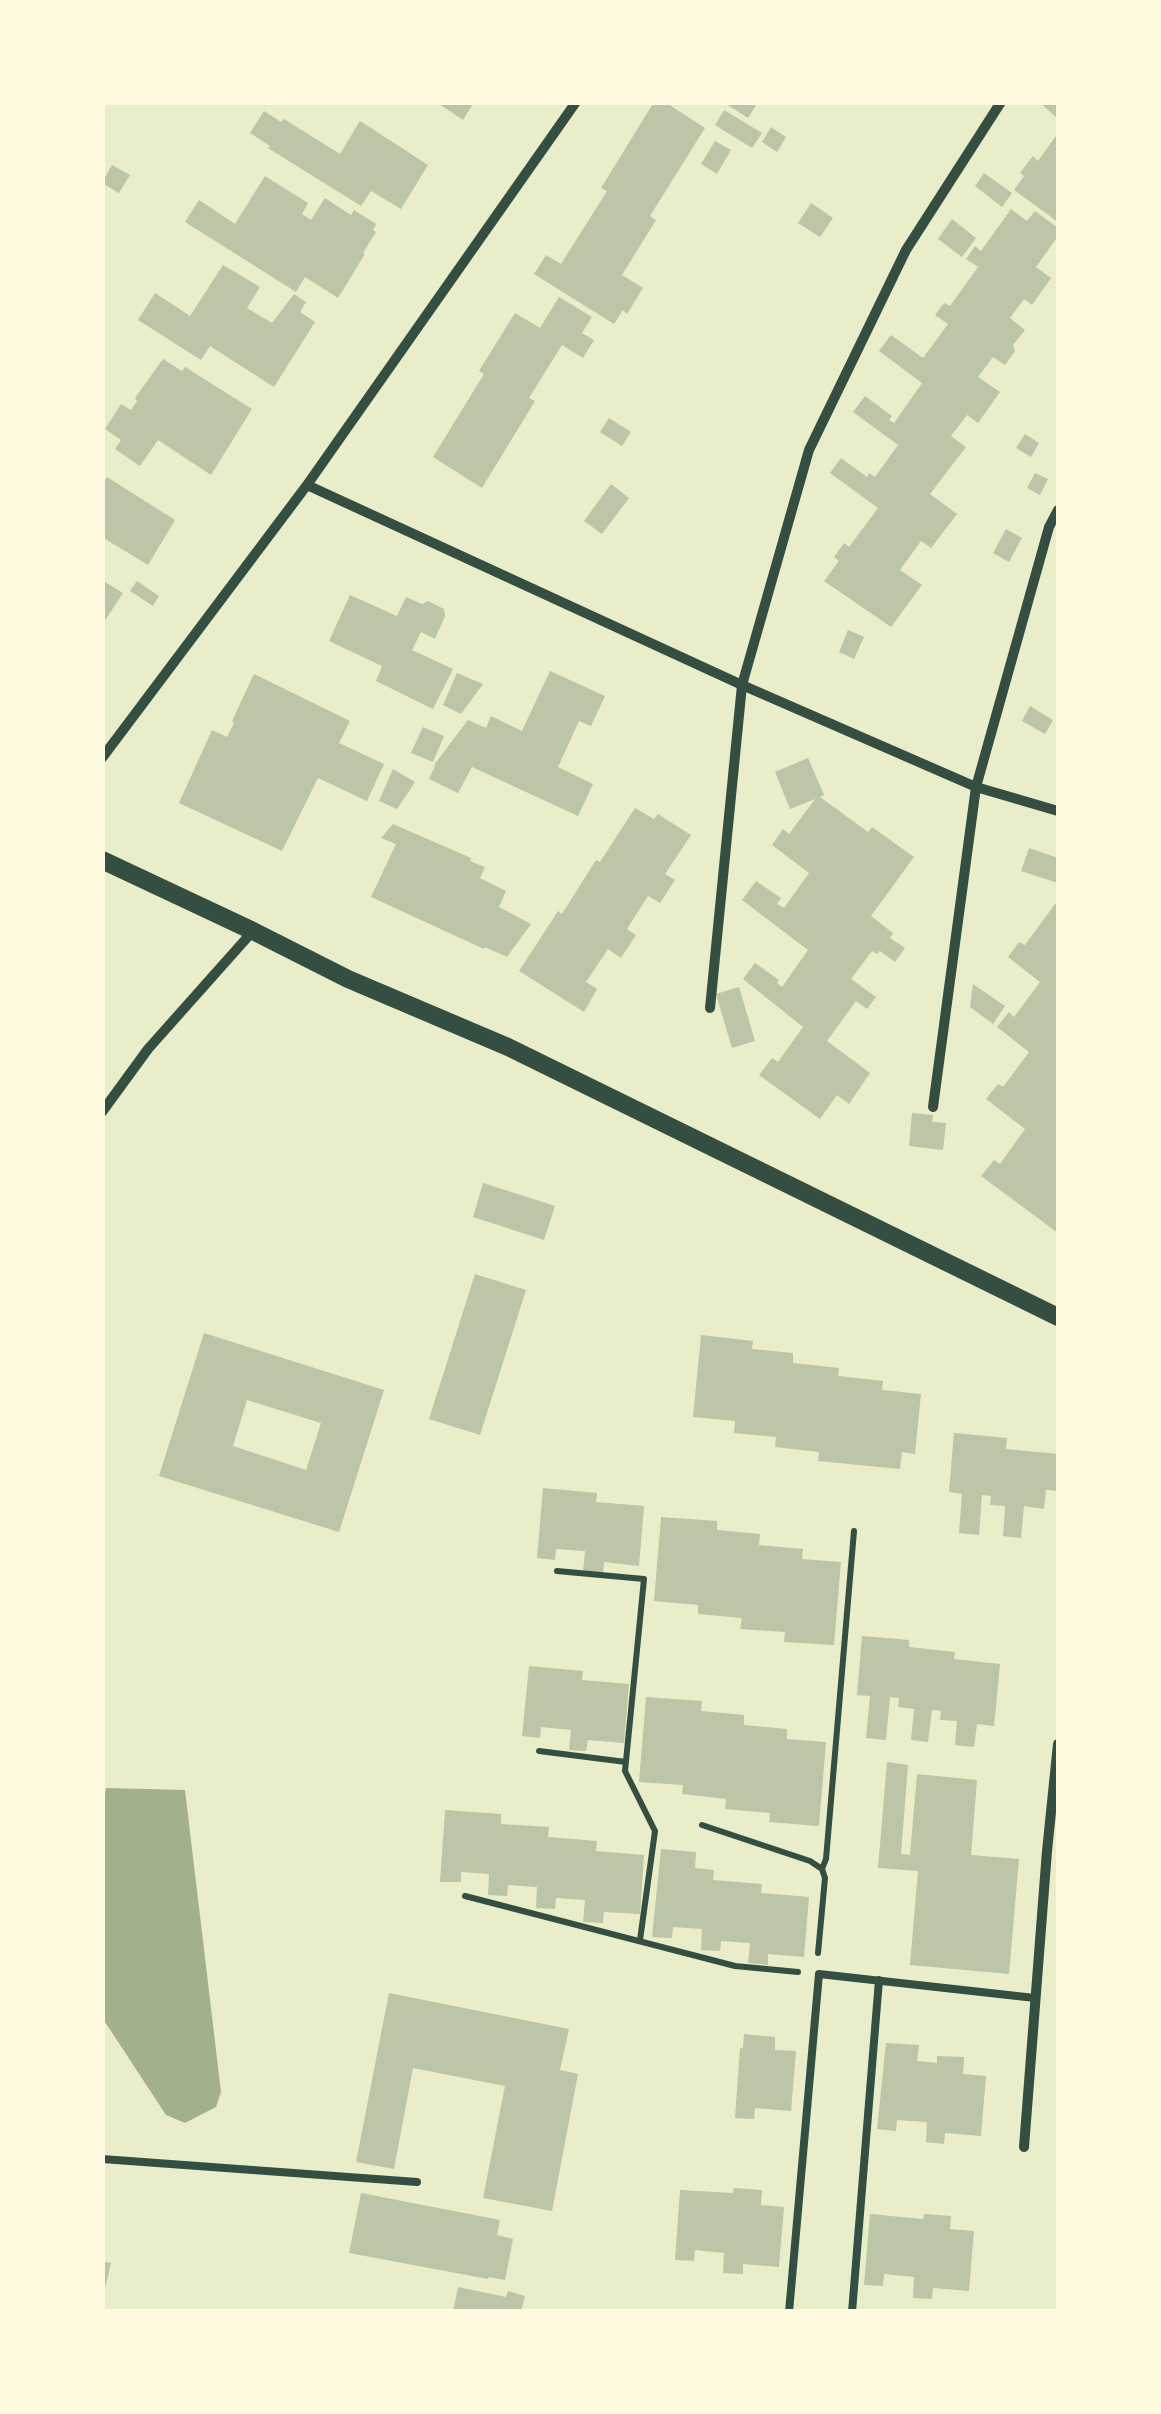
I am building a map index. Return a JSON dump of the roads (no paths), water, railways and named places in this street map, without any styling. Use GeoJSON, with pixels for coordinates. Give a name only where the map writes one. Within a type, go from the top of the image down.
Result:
{"type":"FeatureCollection","features":[{"type":"Feature","properties":{"kind":"street"},"geometry":{"type":"LineString","coordinates":[[102,758],[307,484],[576,102]]}},
{"type":"Feature","properties":{"kind":"street"},"geometry":{"type":"LineString","coordinates":[[710,1008],[742,685],[809,450],[906,250],[1001,102]]}},
{"type":"Feature","properties":{"kind":"street"},"geometry":{"type":"LineString","coordinates":[[307,484],[742,685],[976,787],[1058,811]]}},
{"type":"Feature","properties":{"kind":"street"},"geometry":{"type":"LineString","coordinates":[[933,1107],[976,787],[1058,510]]}},
{"type":"Feature","properties":{"kind":"street"},"geometry":{"type":"LineString","coordinates":[[102,860],[348,979],[508,1047],[1058,1318]]}},
{"type":"Feature","properties":{"kind":"street"},"geometry":{"type":"LineString","coordinates":[[102,1112],[148,1049],[253,930]]}},
{"type":"Feature","properties":{"kind":"street"},"geometry":{"type":"LineString","coordinates":[[1024,2147],[1034,1998],[1053,1851],[1058,1744]]}},
{"type":"Feature","properties":{"kind":"lane"},"geometry":{"type":"LineString","coordinates":[[789,2312],[818,1974],[1034,1998]]}},
{"type":"Feature","properties":{"kind":"lane"},"geometry":{"type":"LineString","coordinates":[[852,2312],[879,1980]]}},
{"type":"Feature","properties":{"kind":"lane"},"geometry":{"type":"LineString","coordinates":[[102,2159],[416,2182]]}}]}
